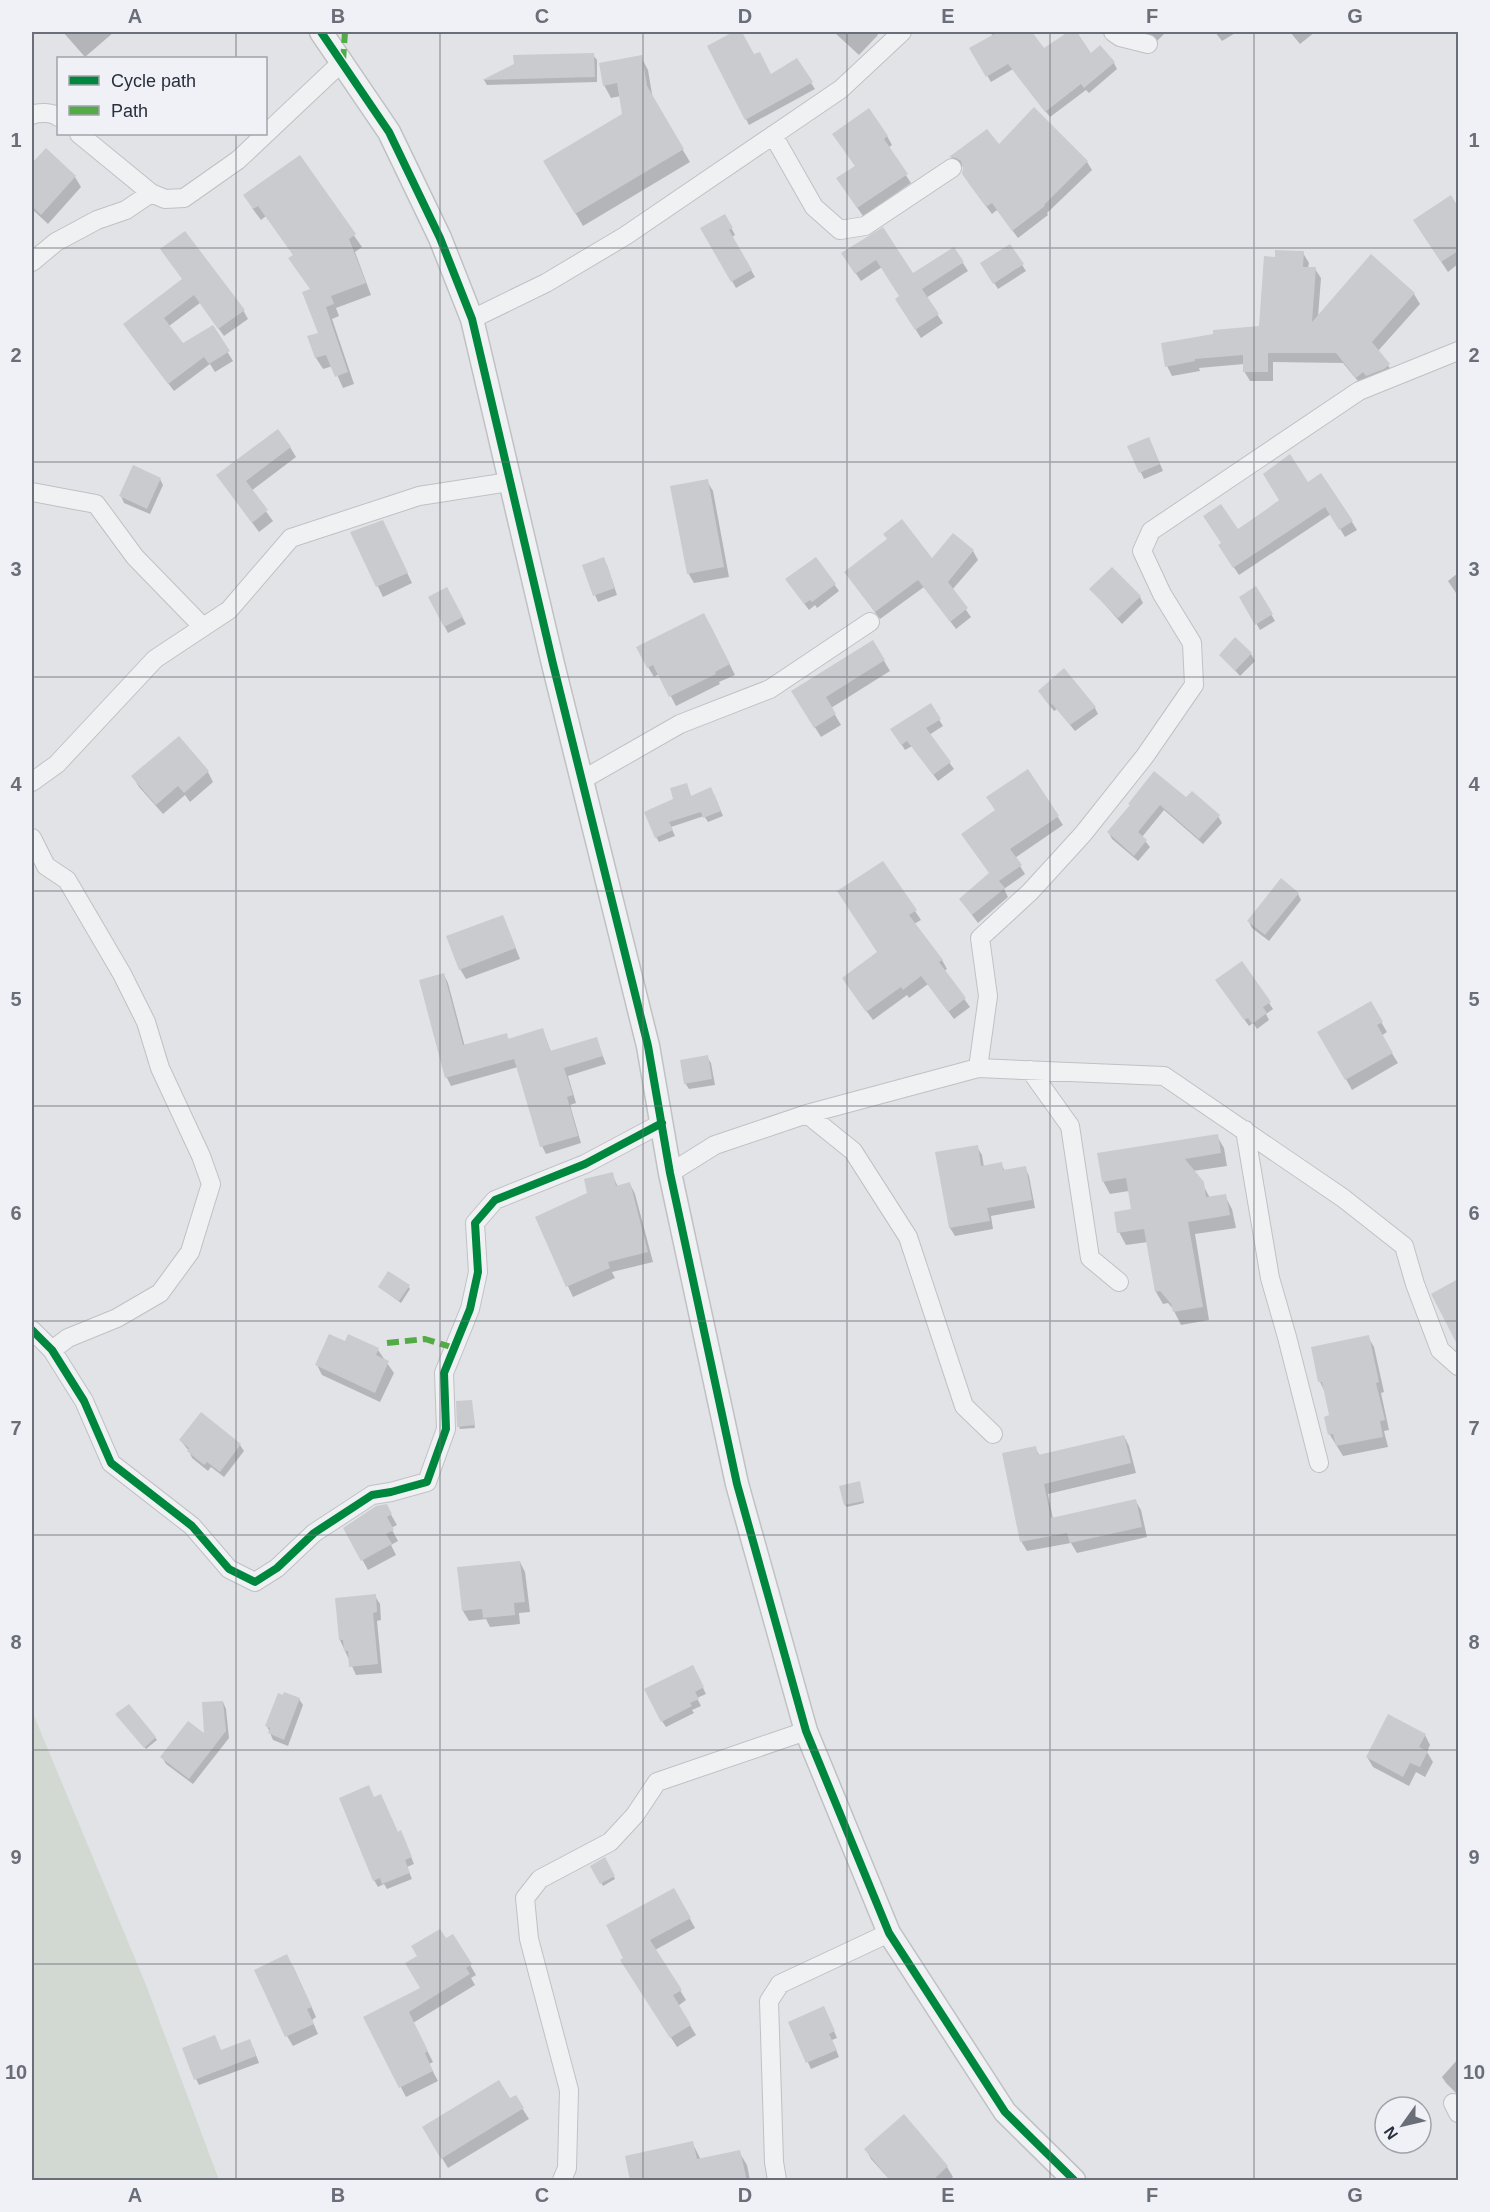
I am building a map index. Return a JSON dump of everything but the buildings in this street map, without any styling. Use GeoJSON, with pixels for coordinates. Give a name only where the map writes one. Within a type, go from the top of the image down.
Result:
{"type":"FeatureCollection","features":[{"type":"Feature","properties":{"kind":"street"},"geometry":{"type":"LineString","coordinates":[[321,32],[343,61],[389,132],[440,238],[472,320],[509,482],[648,1046],[670,1173],[737,1484],[806,1731],[890,1933],[1005,2112],[1068,2179]]}},
{"type":"Feature","properties":{"kind":"street"},"geometry":{"type":"LineString","coordinates":[[472,320],[546,283],[625,236],[841,89],[902,32]]}},
{"type":"Feature","properties":{"kind":"street"},"geometry":{"type":"LineString","coordinates":[[1113,32],[1120,37],[1148,44]]}},
{"type":"Feature","properties":{"kind":"street"},"geometry":{"type":"LineString","coordinates":[[267,133],[343,61]]}},
{"type":"Feature","properties":{"kind":"street"},"geometry":{"type":"LineString","coordinates":[[32,115],[55,114],[57,116]]}},
{"type":"Feature","properties":{"kind":"street"},"geometry":{"type":"LineString","coordinates":[[80,135],[151,193],[165,199],[184,198],[238,160],[265,135]]}},
{"type":"Feature","properties":{"kind":"street"},"geometry":{"type":"LineString","coordinates":[[773,135],[814,207],[840,230],[865,226],[952,168]]}},
{"type":"Feature","properties":{"kind":"street"},"geometry":{"type":"LineString","coordinates":[[32,262],[56,242],[97,220],[126,210],[151,193]]}},
{"type":"Feature","properties":{"kind":"street"},"geometry":{"type":"LineString","coordinates":[[978,1068],[988,996],[980,938],[1030,892],[1083,834],[1145,756],[1194,685],[1192,644],[1162,594],[1143,551],[1151,531],[1359,391],[1458,351]]}},
{"type":"Feature","properties":{"kind":"street"},"geometry":{"type":"LineString","coordinates":[[32,782],[57,764],[155,658],[229,610],[291,538],[419,496],[509,482]]}},
{"type":"Feature","properties":{"kind":"street"},"geometry":{"type":"LineString","coordinates":[[32,492],[96,504],[135,557],[203,627]]}},
{"type":"Feature","properties":{"kind":"street"},"geometry":{"type":"LineString","coordinates":[[582,780],[680,724],[770,688],[870,622]]}},
{"type":"Feature","properties":{"kind":"street"},"geometry":{"type":"LineString","coordinates":[[32,838],[46,866],[67,880],[122,974],[146,1022],[160,1068],[201,1156],[211,1184],[190,1252],[160,1293],[117,1318],[68,1338],[52,1350]]}},
{"type":"Feature","properties":{"kind":"street"},"geometry":{"type":"LineString","coordinates":[[670,1173],[715,1145],[807,1114],[978,1068],[1164,1076],[1343,1198],[1404,1246],[1415,1284],[1440,1350],[1458,1366]]}},
{"type":"Feature","properties":{"kind":"street"},"geometry":{"type":"LineString","coordinates":[[1030,1070],[1070,1126],[1090,1258],[1119,1282]]}},
{"type":"Feature","properties":{"kind":"street"},"geometry":{"type":"LineString","coordinates":[[807,1114],[853,1152],[908,1237],[964,1406],[993,1434]]}},
{"type":"Feature","properties":{"kind":"street"},"geometry":{"type":"LineString","coordinates":[[32,1330],[52,1350],[84,1401],[111,1463],[192,1526],[229,1569],[255,1582],[277,1568],[314,1533],[372,1495],[427,1482],[446,1429],[444,1372],[470,1309],[478,1272],[475,1223],[495,1200],[585,1164],[662,1123]]}},
{"type":"Feature","properties":{"kind":"street"},"geometry":{"type":"LineString","coordinates":[[1245,1130],[1270,1278],[1319,1463]]}},
{"type":"Feature","properties":{"kind":"street"},"geometry":{"type":"LineString","coordinates":[[562,2181],[567,2168],[569,2090],[529,1939],[525,1898],[540,1879],[610,1842],[635,1815],[657,1782],[806,1731]]}},
{"type":"Feature","properties":{"kind":"street"},"geometry":{"type":"LineString","coordinates":[[777,2181],[774,2162],[769,2001],[780,1984],[890,1933]]}},
{"type":"Feature","properties":{"kind":"shaded area"},"geometry":{"type":"Polygon","coordinates":[[[32,1711],[146,1985],[219,2180],[32,2180],[32,1711]]]}},
{"type":"Feature","properties":{"kind":"marked path"},"geometry":{"type":"LineString","coordinates":[[343,61],[345,32]]}},
{"type":"Feature","properties":{"kind":"marked path"},"geometry":{"type":"LineString","coordinates":[[387,1343],[425,1339],[454,1348]]}},
{"type":"Feature","properties":{"kind":"cycle path"},"geometry":{"type":"LineString","coordinates":[[321,32],[389,132],[440,238],[472,319],[553,664],[648,1046],[670,1173],[737,1484],[806,1731],[889,1933],[1005,2112],[1074,2180]]}},
{"type":"Feature","properties":{"kind":"cycle path"},"geometry":{"type":"LineString","coordinates":[[32,1330],[52,1350],[84,1401],[111,1463],[192,1526],[229,1569],[255,1582],[277,1568],[314,1533],[372,1495],[427,1482],[446,1429],[444,1373],[470,1309],[478,1272],[475,1223],[495,1200],[585,1164],[662,1123]]}}]}
